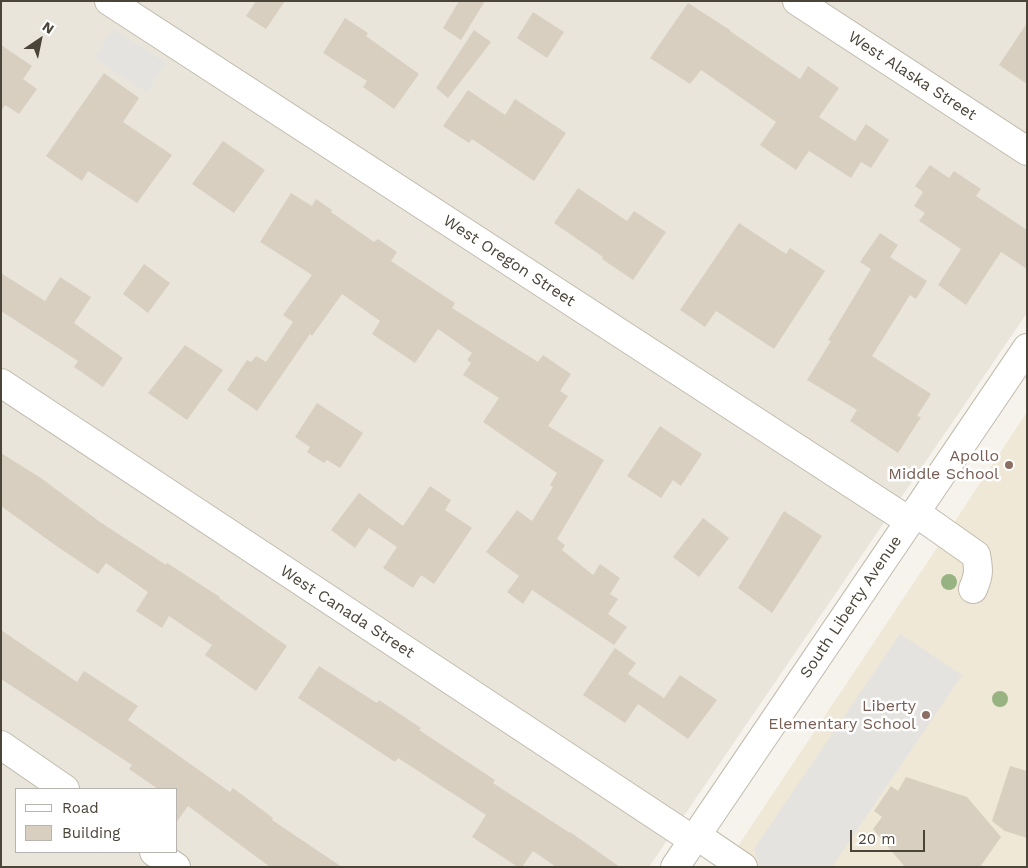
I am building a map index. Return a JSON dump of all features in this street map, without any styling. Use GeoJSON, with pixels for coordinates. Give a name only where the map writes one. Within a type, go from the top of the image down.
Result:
{"type":"FeatureCollection","features":[{"type":"Feature","properties":{"kind":"street","name":"West Oregon Street"},"geometry":{"type":"LineString","coordinates":[[109,1],[912,517],[976,555],[979,570],[978,579],[972,589]]}},
{"type":"Feature","properties":{"kind":"street","name":"West Alaska Street"},"geometry":{"type":"LineString","coordinates":[[797,1],[1027,151]]}},
{"type":"Feature","properties":{"kind":"street","name":"South Liberty Avenue"},"geometry":{"type":"LineString","coordinates":[[675,867],[1027,348]]}},
{"type":"Feature","properties":{"kind":"street","name":"West Canada Street"},"geometry":{"type":"LineString","coordinates":[[1,384],[694,838],[743,867]]}},
{"type":"Feature","properties":{"kind":"street"},"geometry":{"type":"LineString","coordinates":[[1,745],[64,788]]}},
{"type":"Feature","properties":{"kind":"street"},"geometry":{"type":"LineString","coordinates":[[155,853],[176,867]]}},
{"type":"Feature","properties":{"kind":"shaded area"},"geometry":{"type":"Polygon","coordinates":[[[1,1],[1027,1],[1027,313],[649,867],[1,867],[1,1]]]}},
{"type":"Feature","properties":{"kind":"shaded area"},"geometry":{"type":"Polygon","coordinates":[[[113,29],[166,63],[147,92],[94,58],[113,29]]]}},
{"type":"Feature","properties":{"kind":"shaded area","name":"Liberty Elementary School"},"geometry":{"type":"Polygon","coordinates":[[[1027,412],[1027,867],[724,867],[957,518],[1027,412]]]}},
{"type":"Feature","properties":{"kind":"shaded area"},"geometry":{"type":"Polygon","coordinates":[[[900,634],[962,675],[832,867],[760,867],[754,849],[900,634]]]}},
{"type":"Feature","properties":{"kind":"building"},"geometry":{"type":"Polygon","coordinates":[[[256,1],[285,1],[266,29],[246,16],[256,1]]]}},
{"type":"Feature","properties":{"kind":"building"},"geometry":{"type":"Polygon","coordinates":[[[459,1],[485,1],[461,40],[443,28],[459,1]]]}},
{"type":"Feature","properties":{"kind":"building"},"geometry":{"type":"Polygon","coordinates":[[[688,3],[800,79],[808,66],[839,88],[819,117],[855,141],[866,124],[889,140],[871,168],[861,162],[851,178],[809,151],[796,170],[760,145],[776,122],[701,70],[690,84],[650,58],[688,3]]]}},
{"type":"Feature","properties":{"kind":"building"},"geometry":{"type":"Polygon","coordinates":[[[533,12],[564,32],[547,58],[517,38],[533,12]]]}},
{"type":"Feature","properties":{"kind":"building"},"geometry":{"type":"Polygon","coordinates":[[[345,18],[368,33],[366,36],[419,74],[394,109],[363,87],[367,81],[323,53],[345,18]]]}},
{"type":"Feature","properties":{"kind":"building"},"geometry":{"type":"Polygon","coordinates":[[[1027,23],[1027,84],[999,65],[1027,23]]]}},
{"type":"Feature","properties":{"kind":"building"},"geometry":{"type":"Polygon","coordinates":[[[474,30],[491,42],[448,98],[436,88],[474,30]]]}},
{"type":"Feature","properties":{"kind":"building"},"geometry":{"type":"Polygon","coordinates":[[[1,45],[32,66],[23,79],[37,89],[19,114],[5,105],[1,111],[1,45]]]}},
{"type":"Feature","properties":{"kind":"building"},"geometry":{"type":"Polygon","coordinates":[[[104,73],[139,98],[123,122],[172,155],[137,203],[88,171],[82,181],[46,156],[104,73]]]}},
{"type":"Feature","properties":{"kind":"building"},"geometry":{"type":"Polygon","coordinates":[[[468,90],[505,115],[515,99],[566,133],[534,181],[472,139],[469,143],[443,126],[468,90]]]}},
{"type":"Feature","properties":{"kind":"building"},"geometry":{"type":"Polygon","coordinates":[[[223,141],[265,170],[234,213],[192,184],[223,141]]]}},
{"type":"Feature","properties":{"kind":"building"},"geometry":{"type":"Polygon","coordinates":[[[930,165],[949,178],[954,171],[981,189],[976,196],[1027,230],[1027,269],[1001,252],[966,305],[938,285],[961,249],[919,221],[925,213],[914,206],[923,192],[915,186],[930,165]]]}},
{"type":"Feature","properties":{"kind":"building"},"geometry":{"type":"Polygon","coordinates":[[[578,188],[627,221],[634,211],[666,232],[633,280],[554,223],[578,188]]]}},
{"type":"Feature","properties":{"kind":"building"},"geometry":{"type":"Polygon","coordinates":[[[291,193],[312,206],[316,199],[332,210],[331,212],[374,242],[378,239],[397,252],[391,261],[455,303],[452,308],[538,362],[543,355],[571,374],[560,391],[568,396],[548,426],[604,460],[557,539],[565,545],[562,550],[593,575],[600,564],[620,578],[610,594],[618,599],[608,614],[627,627],[614,645],[532,590],[523,604],[507,592],[519,576],[486,552],[517,510],[532,521],[553,487],[550,485],[557,473],[483,422],[499,398],[463,375],[471,363],[467,360],[472,353],[438,329],[415,363],[372,334],[380,321],[342,294],[312,336],[310,334],[257,411],[227,390],[247,360],[251,362],[256,356],[266,362],[293,322],[283,315],[312,275],[260,242],[291,193]]]}},
{"type":"Feature","properties":{"kind":"building"},"geometry":{"type":"Polygon","coordinates":[[[739,223],[786,254],[790,248],[825,271],[774,349],[716,311],[705,327],[680,310],[739,223]]]}},
{"type":"Feature","properties":{"kind":"building"},"geometry":{"type":"Polygon","coordinates":[[[880,233],[898,245],[890,257],[927,281],[916,299],[910,295],[872,356],[931,394],[917,416],[921,417],[898,453],[850,421],[857,410],[807,380],[831,341],[828,340],[871,269],[860,262],[880,233]]]}},
{"type":"Feature","properties":{"kind":"building"},"geometry":{"type":"Polygon","coordinates":[[[144,264],[170,283],[148,313],[123,294],[144,264]]]}},
{"type":"Feature","properties":{"kind":"building"},"geometry":{"type":"Polygon","coordinates":[[[1,273],[45,301],[60,277],[91,297],[74,323],[123,358],[103,387],[74,367],[78,361],[1,311],[1,273]]]}},
{"type":"Feature","properties":{"kind":"building"},"geometry":{"type":"Polygon","coordinates":[[[185,345],[223,370],[187,420],[148,393],[185,345]]]}},
{"type":"Feature","properties":{"kind":"building"},"geometry":{"type":"Polygon","coordinates":[[[317,403],[363,433],[340,468],[327,460],[324,463],[307,452],[310,447],[295,437],[317,403]]]}},
{"type":"Feature","properties":{"kind":"building"},"geometry":{"type":"Polygon","coordinates":[[[660,426],[702,454],[681,486],[673,480],[661,498],[627,476],[660,426]]]}},
{"type":"Feature","properties":{"kind":"building"},"geometry":{"type":"Polygon","coordinates":[[[1,453],[41,478],[100,522],[220,597],[287,646],[256,691],[205,655],[212,645],[169,616],[162,628],[136,611],[148,592],[106,563],[98,574],[1,506],[1,453]]]}},
{"type":"Feature","properties":{"kind":"building"},"geometry":{"type":"Polygon","coordinates":[[[430,486],[451,500],[445,510],[472,528],[434,584],[421,575],[413,588],[383,568],[397,547],[369,528],[355,548],[331,530],[359,493],[403,526],[430,486]]]}},
{"type":"Feature","properties":{"kind":"building"},"geometry":{"type":"Polygon","coordinates":[[[784,511],[822,536],[772,613],[738,588],[784,511]]]}},
{"type":"Feature","properties":{"kind":"building"},"geometry":{"type":"Polygon","coordinates":[[[703,518],[729,538],[699,577],[673,557],[703,518]]]}},
{"type":"Feature","properties":{"kind":"building"},"geometry":{"type":"Polygon","coordinates":[[[1,630],[77,682],[84,671],[138,706],[128,720],[230,792],[233,788],[273,818],[272,820],[342,867],[270,867],[188,806],[178,820],[178,788],[157,788],[129,769],[132,765],[1,679],[1,630]]]}},
{"type":"Feature","properties":{"kind":"building"},"geometry":{"type":"Polygon","coordinates":[[[615,648],[636,663],[628,674],[664,698],[680,675],[717,700],[688,739],[638,704],[625,723],[583,695],[615,648]]]}},
{"type":"Feature","properties":{"kind":"building"},"geometry":{"type":"Polygon","coordinates":[[[319,666],[377,703],[379,700],[421,728],[419,730],[495,780],[493,783],[570,832],[620,867],[556,867],[533,851],[522,867],[518,867],[472,837],[486,815],[398,758],[395,762],[298,698],[319,666]]]}},
{"type":"Feature","properties":{"kind":"building"},"geometry":{"type":"Polygon","coordinates":[[[1010,766],[1027,771],[1027,838],[1005,831],[992,821],[1010,766]]]}},
{"type":"Feature","properties":{"kind":"building"},"geometry":{"type":"Polygon","coordinates":[[[906,777],[967,797],[1001,837],[980,867],[905,867],[873,829],[882,817],[874,811],[891,786],[898,791],[906,777]]]}},
{"type":"Feature","properties":{"kind":"place","name":"Apollo Middle School"},"geometry":{"type":"Point","coordinates":[1009,465]}},
{"type":"Feature","properties":{"kind":"place","name":"Liberty Elementary School"},"geometry":{"type":"Point","coordinates":[926,715]}}]}
